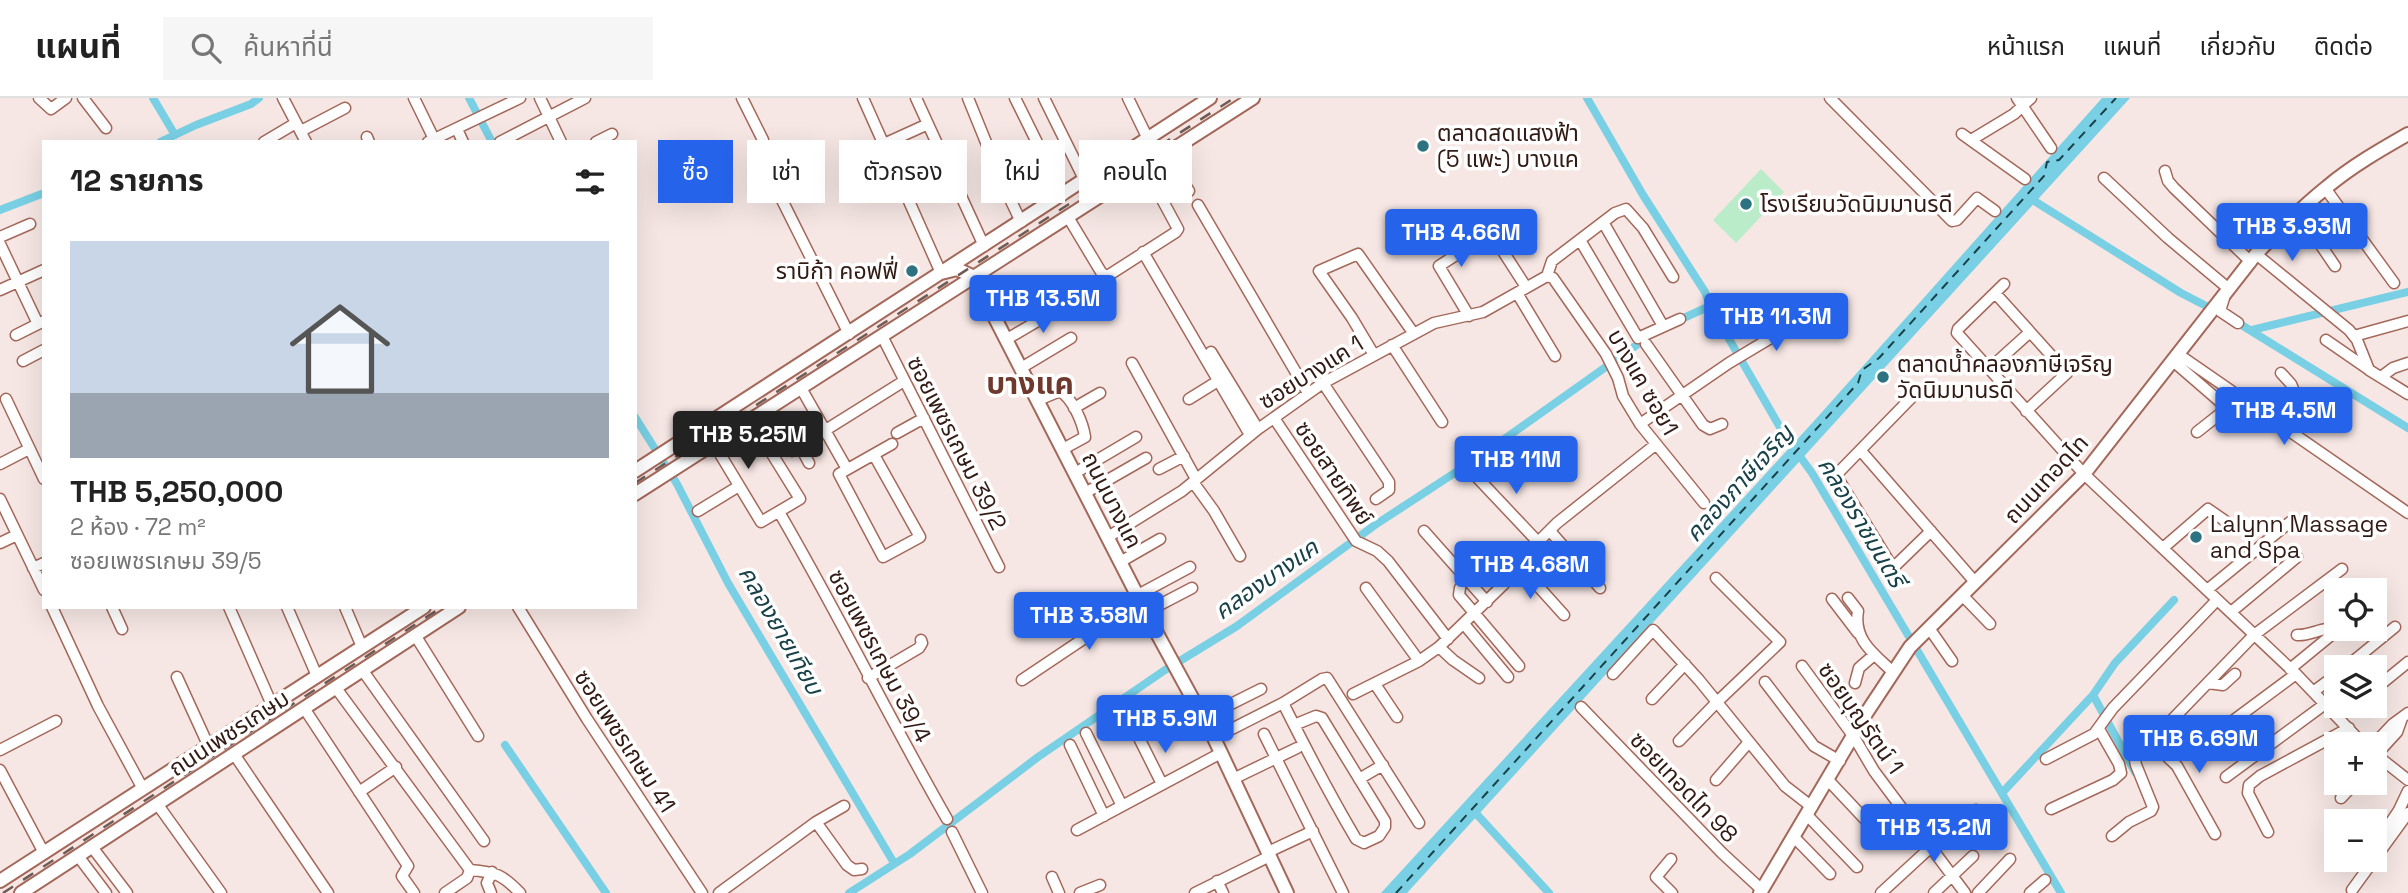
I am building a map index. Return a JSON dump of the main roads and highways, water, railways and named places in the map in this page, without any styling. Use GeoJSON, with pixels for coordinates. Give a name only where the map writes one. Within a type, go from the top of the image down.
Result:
{"type":"FeatureCollection","features":[{"type":"Feature","properties":{"kind":"main road"},"geometry":{"type":"LineString","coordinates":[[637,470],[1210,98]]}},
{"type":"Feature","properties":{"kind":"main road"},"geometry":{"type":"LineString","coordinates":[[637,493],[1253,98]]}},
{"type":"Feature","properties":{"kind":"main road","name":"ถนนเทอดไท"},"geometry":{"type":"LineString","coordinates":[[1761,892],[1867,712],[1910,648],[2084,474],[2254,258],[2325,188],[2358,164],[2408,134]]}},
{"type":"Feature","properties":{"kind":"main road"},"geometry":{"type":"LineString","coordinates":[[941,273],[957,269],[974,277]]}},
{"type":"Feature","properties":{"kind":"main road","name":"ถนนบางแค"},"geometry":{"type":"LineString","coordinates":[[974,277],[1141,603],[1214,738],[1287,893]]}},
{"type":"Feature","properties":{"kind":"main road"},"geometry":{"type":"LineString","coordinates":[[410,611],[419,633]]}},
{"type":"Feature","properties":{"kind":"main road","name":"ถนนเพชรเกษม"},"geometry":{"type":"LineString","coordinates":[[0,881],[362,647],[410,611]]}},
{"type":"Feature","properties":{"kind":"main road","name":"ถนนเพชรเกษม"},"geometry":{"type":"LineString","coordinates":[[21,893],[363,671],[419,633],[442,612]]}},
{"type":"Feature","properties":{"kind":"water"},"geometry":{"type":"Polygon","coordinates":[[[2102,98],[2130,98],[1407,893],[1381,893],[1814,421],[2102,98]]]}},
{"type":"Feature","properties":{"kind":"waterway"},"geometry":{"type":"LineString","coordinates":[[153,98],[175,135]]}},
{"type":"Feature","properties":{"kind":"waterway"},"geometry":{"type":"LineString","coordinates":[[164,140],[251,104],[259,98]]}},
{"type":"Feature","properties":{"kind":"waterway","name":"คลองยายเทียบ"},"geometry":{"type":"LineString","coordinates":[[469,98],[491,140]]}},
{"type":"Feature","properties":{"kind":"waterway","name":"คลองราชมนตรี"},"geometry":{"type":"LineString","coordinates":[[1587,98],[1643,195],[1705,292],[1710,306],[1785,436],[1812,473],[2061,893]]}},
{"type":"Feature","properties":{"kind":"waterway"},"geometry":{"type":"LineString","coordinates":[[0,210],[42,194]]}},
{"type":"Feature","properties":{"kind":"waterway"},"geometry":{"type":"LineString","coordinates":[[2028,197],[2181,293],[2214,310]]}},
{"type":"Feature","properties":{"kind":"waterway"},"geometry":{"type":"LineString","coordinates":[[2252,330],[2408,292]]}},
{"type":"Feature","properties":{"kind":"waterway","name":"คลองบางแค"},"geometry":{"type":"LineString","coordinates":[[1677,321],[1710,306]]}},
{"type":"Feature","properties":{"kind":"waterway"},"geometry":{"type":"LineString","coordinates":[[2235,321],[2408,428]]}},
{"type":"Feature","properties":{"kind":"waterway","name":"คลองบางแค"},"geometry":{"type":"LineString","coordinates":[[849,893],[910,854],[1038,757],[1165,670],[1237,626],[1375,525],[1479,457],[1648,337]]}},
{"type":"Feature","properties":{"kind":"waterway","name":"คลองยายเทียบ"},"geometry":{"type":"LineString","coordinates":[[637,420],[677,484],[728,583],[894,863]]}},
{"type":"Feature","properties":{"kind":"waterway"},"geometry":{"type":"LineString","coordinates":[[2002,793],[2093,695],[2115,663],[2174,600]]}},
{"type":"Feature","properties":{"kind":"waterway"},"geometry":{"type":"LineString","coordinates":[[2093,695],[2135,772]]}},
{"type":"Feature","properties":{"kind":"waterway"},"geometry":{"type":"LineString","coordinates":[[505,745],[606,893]]}},
{"type":"Feature","properties":{"kind":"waterway"},"geometry":{"type":"LineString","coordinates":[[1471,808],[1549,893]]}},
{"type":"Feature","properties":{"kind":"railway"},"geometry":{"type":"LineString","coordinates":[[637,482],[1234,98]]}},
{"type":"Feature","properties":{"kind":"railway"},"geometry":{"type":"LineString","coordinates":[[3,893],[439,609]]}},
{"type":"Feature","properties":{"kind":"place","name":"ตลาดสดแสงฟ้า (5 แพะ) บางแค"},"geometry":{"type":"Point","coordinates":[1423,146]}},
{"type":"Feature","properties":{"kind":"place","name":"โรงเรียนวัดนิมมานรดี"},"geometry":{"type":"Point","coordinates":[1746,204]}},
{"type":"Feature","properties":{"kind":"place","name":"ราบิก้า คอฟฟี่"},"geometry":{"type":"Point","coordinates":[912,271]}},
{"type":"Feature","properties":{"kind":"place","name":"ตลาดน้ำคลองภาษีเจริญ วัดนิมมานรดี"},"geometry":{"type":"Point","coordinates":[1883,377]}},
{"type":"Feature","properties":{"kind":"place","name":"Lalynn Massage and Spa"},"geometry":{"type":"Point","coordinates":[2196,537]}},
{"type":"Feature","properties":{"kind":"district","name":"บางแค"},"geometry":{"type":"Point","coordinates":[1030,383]}},
{"type":"Feature","properties":{"kind":"water label","name":"คลองภาษีเจริญ"},"geometry":{"type":"Point","coordinates":[1739,483]}}]}
